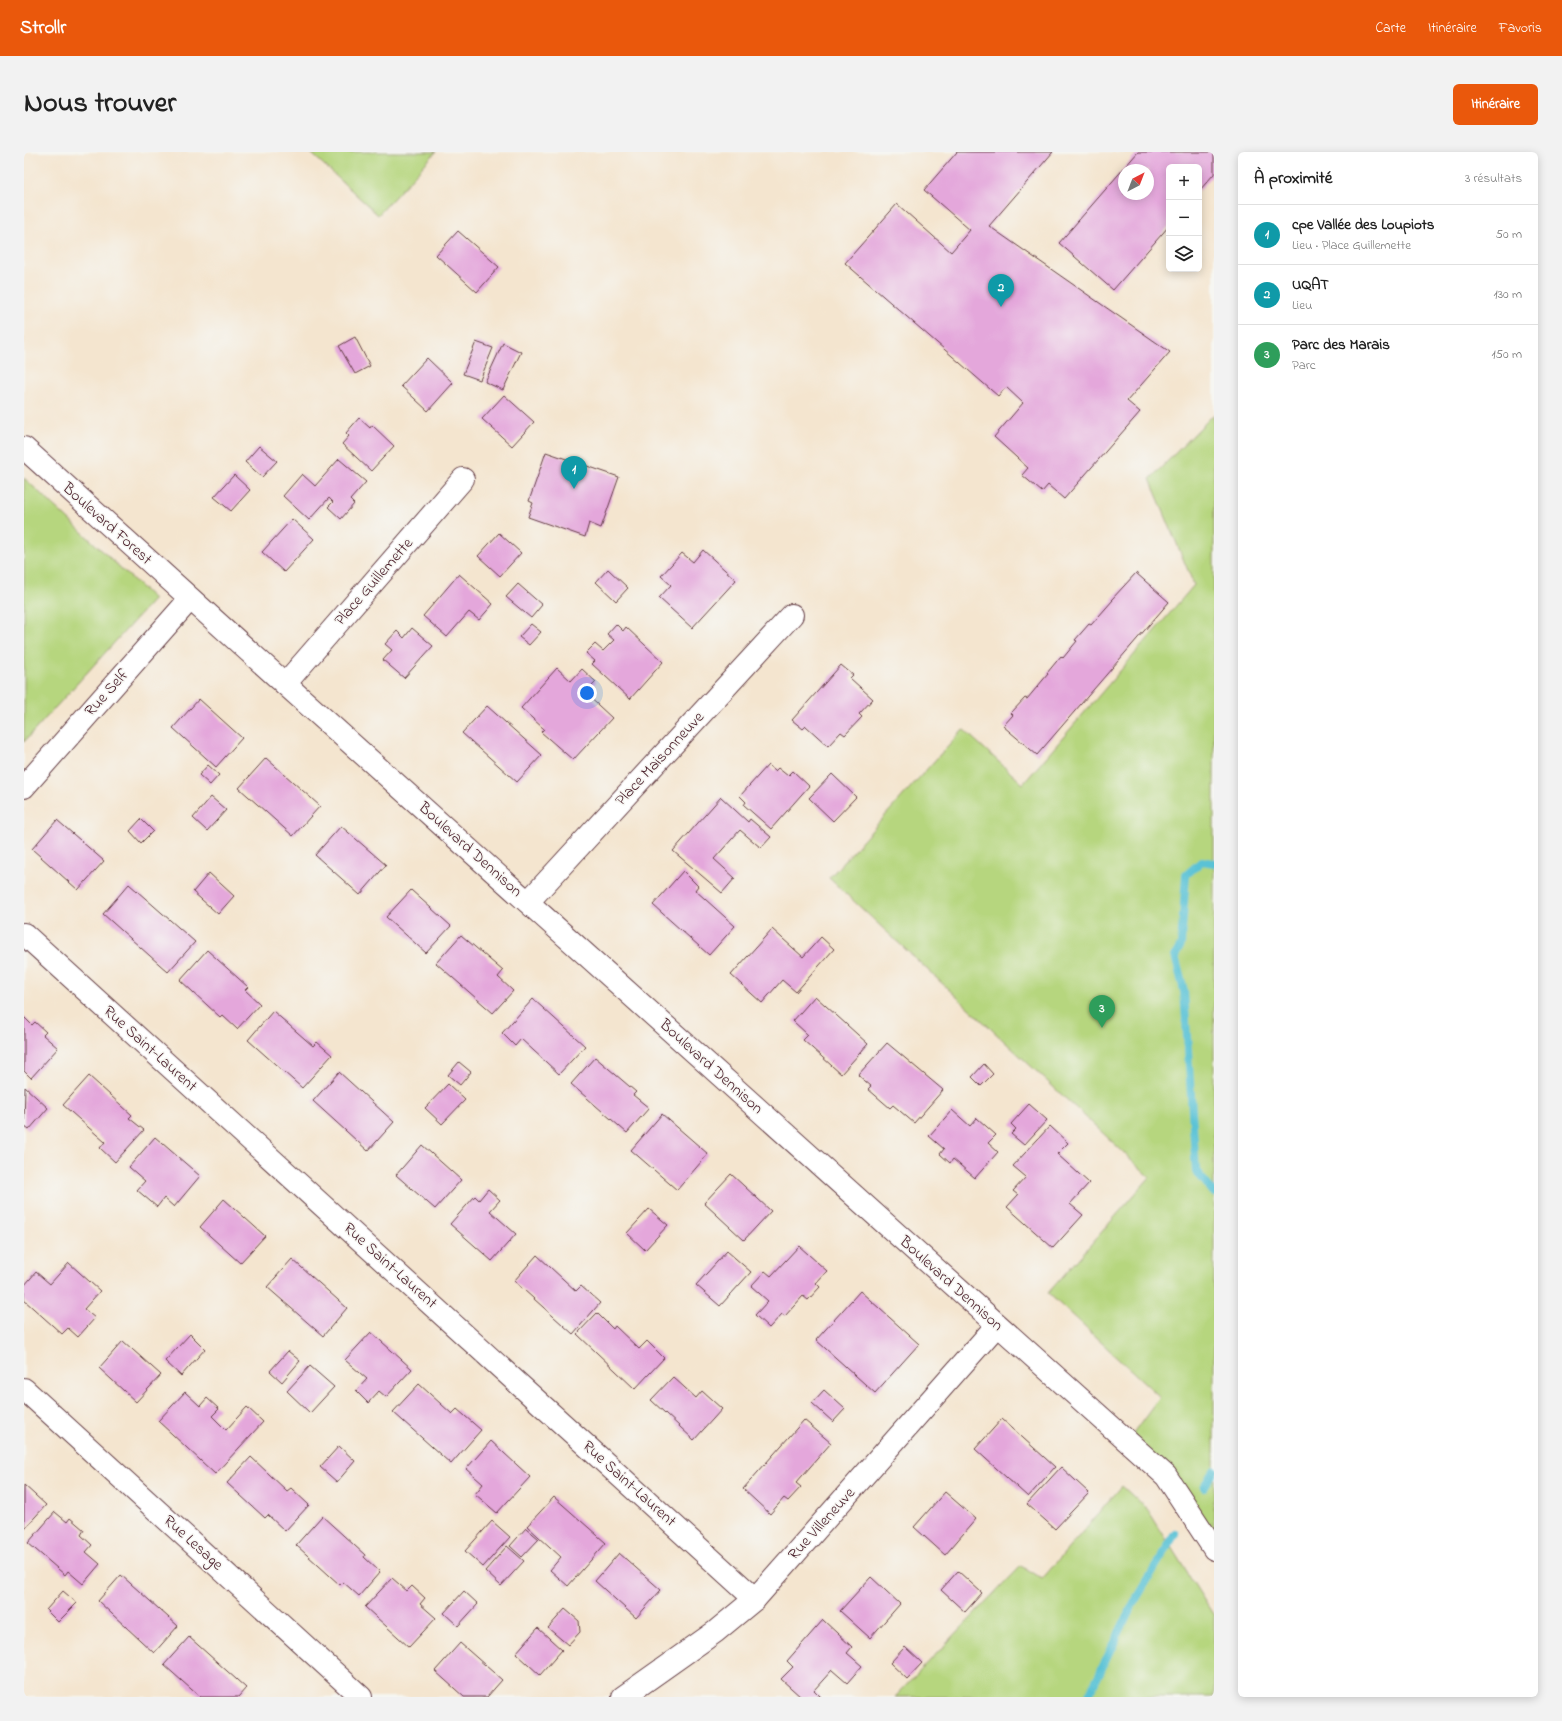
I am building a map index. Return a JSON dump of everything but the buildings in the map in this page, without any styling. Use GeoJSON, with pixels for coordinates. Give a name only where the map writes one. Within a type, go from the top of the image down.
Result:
{"type":"FeatureCollection","features":[{"type":"Feature","properties":{"kind":"street","name":"Boulevard Forest"},"geometry":{"type":"LineString","coordinates":[[24,448],[190,599]]}},
{"type":"Feature","properties":{"kind":"street","name":"Place Guillemette"},"geometry":{"type":"LineString","coordinates":[[285,684],[462,479]]}},
{"type":"Feature","properties":{"kind":"street","name":"Boulevard Dennison"},"geometry":{"type":"LineString","coordinates":[[190,599],[1166,1476],[1214,1549]]}},
{"type":"Feature","properties":{"kind":"street","name":"Rue Self"},"geometry":{"type":"LineString","coordinates":[[24,787],[190,599]]}},
{"type":"Feature","properties":{"kind":"street","name":"Place Maisonneuve"},"geometry":{"type":"LineString","coordinates":[[528,902],[792,615]]}},
{"type":"Feature","properties":{"kind":"street","name":"Rue Saint-Laurent"},"geometry":{"type":"LineString","coordinates":[[24,934],[755,1599]]}},
{"type":"Feature","properties":{"kind":"street","name":"Rue Villeneuve"},"geometry":{"type":"LineString","coordinates":[[623,1697],[715,1632],[755,1599],[997,1325]]}},
{"type":"Feature","properties":{"kind":"street","name":"Rue Lesage"},"geometry":{"type":"LineString","coordinates":[[24,1389],[361,1697]]}},
{"type":"Feature","properties":{"kind":"green space"},"geometry":{"type":"Polygon","coordinates":[[[310,152],[436,152],[378,215],[310,152]]]}},
{"type":"Feature","properties":{"kind":"green space"},"geometry":{"type":"Polygon","coordinates":[[[1214,414],[1214,1549],[1127,1442],[1160,1397],[1048,1293],[1150,1177],[829,878],[963,729],[1023,784],[1194,585],[1150,479],[1214,414]]]}},
{"type":"Feature","properties":{"kind":"green space"},"geometry":{"type":"Polygon","coordinates":[[[24,478],[154,599],[24,742],[24,478]]]}},
{"type":"Feature","properties":{"kind":"green space"},"geometry":{"type":"Polygon","coordinates":[[[1122,1486],[1148,1510],[1214,1616],[1214,1697],[895,1697],[1021,1566],[1042,1579],[1122,1486]]]}},
{"type":"Feature","properties":{"kind":"waterway"},"geometry":{"type":"LineString","coordinates":[[1214,863],[1202,861],[1186,875],[1181,945],[1175,956],[1184,991],[1196,1171],[1214,1193]]}},
{"type":"Feature","properties":{"kind":"waterway"},"geometry":{"type":"LineString","coordinates":[[1204,1487],[1214,1470]]}},
{"type":"Feature","properties":{"kind":"waterway"},"geometry":{"type":"LineString","coordinates":[[1088,1697],[1132,1606],[1175,1534]]}},
{"type":"Feature","properties":{"kind":"place","name":"UQAT"},"geometry":{"type":"Point","coordinates":[1001,307]}},
{"type":"Feature","properties":{"kind":"place","name":"cpe Vallée des Loupiots"},"geometry":{"type":"Point","coordinates":[574,489]}},
{"type":"Feature","properties":{"kind":"place","name":"Parc des Marais"},"geometry":{"type":"Point","coordinates":[1102,1028]}}]}
